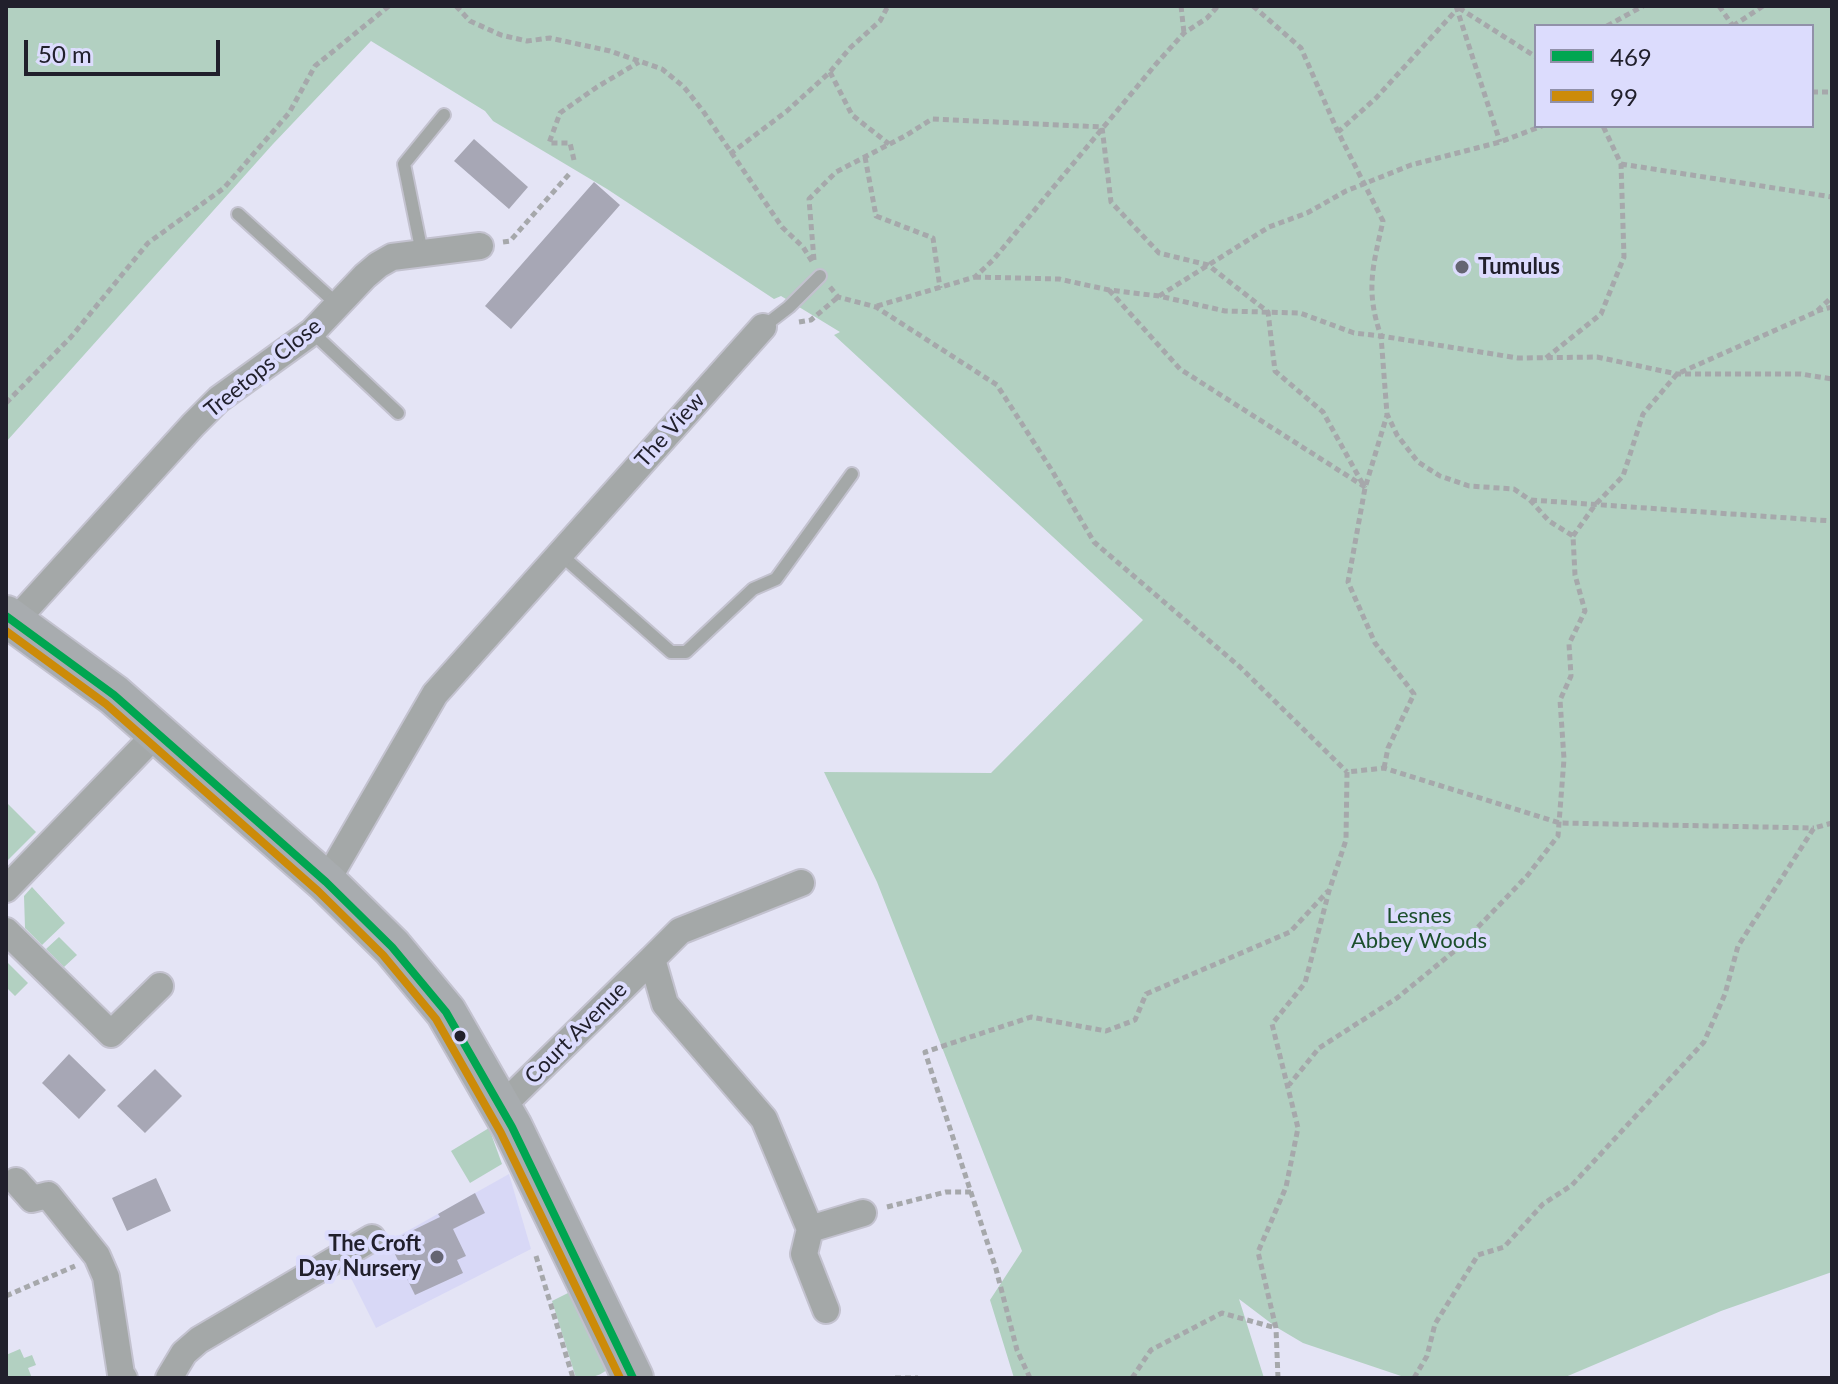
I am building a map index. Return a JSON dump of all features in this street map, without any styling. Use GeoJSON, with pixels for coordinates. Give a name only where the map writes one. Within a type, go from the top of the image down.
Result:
{"type":"FeatureCollection","features":[{"type":"Feature","properties":{"kind":"main road"},"geometry":{"type":"LineString","coordinates":[[10,619],[114,695],[326,882],[392,947],[446,1012],[501,1107],[633,1378]]}},
{"type":"Feature","properties":{"kind":"street","name":"Treetops Close"},"geometry":{"type":"LineString","coordinates":[[10,619],[219,399],[312,332],[378,265],[392,257],[480,246]]}},
{"type":"Feature","properties":{"kind":"street","name":"The View"},"geometry":{"type":"LineString","coordinates":[[326,882],[435,694],[763,327]]}},
{"type":"Feature","properties":{"kind":"street"},"geometry":{"type":"LineString","coordinates":[[6,889],[157,733]]}},
{"type":"Feature","properties":{"kind":"street","name":"Court Avenue"},"geometry":{"type":"LineString","coordinates":[[501,1107],[680,931],[801,883]]}},
{"type":"Feature","properties":{"kind":"street"},"geometry":{"type":"LineString","coordinates":[[6,931],[111,1034],[160,986]]}},
{"type":"Feature","properties":{"kind":"street"},"geometry":{"type":"LineString","coordinates":[[652,959],[665,1004],[764,1119],[810,1229],[804,1254],[826,1310]]}},
{"type":"Feature","properties":{"kind":"street"},"geometry":{"type":"LineString","coordinates":[[16,1181],[32,1199],[48,1195],[97,1256],[106,1277],[124,1378]]}},
{"type":"Feature","properties":{"kind":"street"},"geometry":{"type":"LineString","coordinates":[[810,1229],[863,1213]]}},
{"type":"Feature","properties":{"kind":"street"},"geometry":{"type":"LineString","coordinates":[[169,1378],[184,1353],[199,1340],[372,1238]]}},
{"type":"Feature","properties":{"kind":"lane"},"geometry":{"type":"LineString","coordinates":[[422,253],[404,164],[444,115]]}},
{"type":"Feature","properties":{"kind":"lane"},"geometry":{"type":"LineString","coordinates":[[238,214],[338,305]]}},
{"type":"Feature","properties":{"kind":"lane"},"geometry":{"type":"LineString","coordinates":[[763,327],[789,307],[820,276]]}},
{"type":"Feature","properties":{"kind":"lane"},"geometry":{"type":"LineString","coordinates":[[312,332],[398,413]]}},
{"type":"Feature","properties":{"kind":"lane"},"geometry":{"type":"LineString","coordinates":[[560,554],[671,652],[686,652],[753,589],[776,579],[852,474]]}},
{"type":"Feature","properties":{"kind":"path"},"geometry":{"type":"LineString","coordinates":[[6,403],[71,337],[148,243],[224,188],[289,113],[315,66],[389,6]]}},
{"type":"Feature","properties":{"kind":"path"},"geometry":{"type":"LineString","coordinates":[[456,6],[470,21],[501,35],[527,41],[550,38],[610,51],[662,69],[684,87],[703,111],[782,227],[803,247],[814,265],[809,199],[836,172],[932,119],[1102,127]]}},
{"type":"Feature","properties":{"kind":"path"},"geometry":{"type":"LineString","coordinates":[[730,154],[787,111],[830,72],[850,48],[880,21],[888,6]]}},
{"type":"Feature","properties":{"kind":"path"},"geometry":{"type":"LineString","coordinates":[[1181,6],[1184,33]]}},
{"type":"Feature","properties":{"kind":"path"},"geometry":{"type":"LineString","coordinates":[[975,277],[993,260],[1184,33],[1207,18],[1218,6]]}},
{"type":"Feature","properties":{"kind":"path"},"geometry":{"type":"LineString","coordinates":[[1253,6],[1301,48],[1338,132],[1383,221],[1372,267],[1371,301],[1381,336],[1387,414],[1365,488],[1348,582],[1375,643],[1414,694],[1388,748],[1384,768]]}},
{"type":"Feature","properties":{"kind":"path"},"geometry":{"type":"LineString","coordinates":[[1338,132],[1376,98],[1458,6]]}},
{"type":"Feature","properties":{"kind":"path"},"geometry":{"type":"LineString","coordinates":[[1458,6],[1534,56]]}},
{"type":"Feature","properties":{"kind":"path"},"geometry":{"type":"LineString","coordinates":[[1458,6],[1500,142]]}},
{"type":"Feature","properties":{"kind":"path"},"geometry":{"type":"LineString","coordinates":[[1611,24],[1643,6]]}},
{"type":"Feature","properties":{"kind":"path"},"geometry":{"type":"LineString","coordinates":[[1719,6],[1732,24]]}},
{"type":"Feature","properties":{"kind":"path"},"geometry":{"type":"LineString","coordinates":[[1736,24],[1763,6]]}},
{"type":"Feature","properties":{"kind":"path"},"geometry":{"type":"LineString","coordinates":[[574,160],[570,143],[549,143],[560,113],[640,61]]}},
{"type":"Feature","properties":{"kind":"path"},"geometry":{"type":"LineString","coordinates":[[830,72],[852,115],[889,144]]}},
{"type":"Feature","properties":{"kind":"path"},"geometry":{"type":"LineString","coordinates":[[1102,127],[1111,202],[1159,253],[1208,265],[1268,312],[1275,371],[1323,412],[1365,488]]}},
{"type":"Feature","properties":{"kind":"path"},"geometry":{"type":"LineString","coordinates":[[1159,296],[1269,227],[1307,213],[1346,191],[1411,165],[1500,142],[1537,128]]}},
{"type":"Feature","properties":{"kind":"path"},"geometry":{"type":"LineString","coordinates":[[1545,358],[1601,314],[1624,257],[1621,164],[1604,128]]}},
{"type":"Feature","properties":{"kind":"path"},"geometry":{"type":"LineString","coordinates":[[865,157],[876,216],[933,238],[940,288]]}},
{"type":"Feature","properties":{"kind":"path"},"geometry":{"type":"LineString","coordinates":[[1621,164],[1832,197]]}},
{"type":"Feature","properties":{"kind":"path"},"geometry":{"type":"LineString","coordinates":[[480,246],[510,241],[571,172]]}},
{"type":"Feature","properties":{"kind":"path"},"geometry":{"type":"LineString","coordinates":[[820,276],[838,297],[876,307],[997,385],[1094,542],[1240,667],[1347,772],[1346,840],[1305,983],[1272,1024],[1298,1128],[1286,1187],[1258,1252],[1276,1328],[1278,1378]]}},
{"type":"Feature","properties":{"kind":"path"},"geometry":{"type":"LineString","coordinates":[[876,307],[975,277],[1059,279],[1225,311],[1300,313],[1354,333],[1518,358],[1597,357],[1677,374],[1801,374],[1832,379]]}},
{"type":"Feature","properties":{"kind":"path"},"geometry":{"type":"LineString","coordinates":[[1109,290],[1180,369],[1365,488]]}},
{"type":"Feature","properties":{"kind":"path"},"geometry":{"type":"LineString","coordinates":[[1816,312],[1832,297]]}},
{"type":"Feature","properties":{"kind":"path"},"geometry":{"type":"LineString","coordinates":[[1289,1085],[1319,1048],[1397,998],[1457,949],[1558,836],[1564,759],[1560,700],[1571,676],[1569,644],[1585,611],[1575,575],[1573,536],[1595,505],[1623,476],[1643,414],[1677,374],[1832,307]]}},
{"type":"Feature","properties":{"kind":"path"},"geometry":{"type":"LineString","coordinates":[[1387,414],[1397,435],[1418,462],[1440,476],[1469,486],[1514,489],[1530,500],[1549,521],[1573,536]]}},
{"type":"Feature","properties":{"kind":"path"},"geometry":{"type":"LineString","coordinates":[[1530,500],[1832,521]]}},
{"type":"Feature","properties":{"kind":"path"},"geometry":{"type":"LineString","coordinates":[[1347,772],[1384,768],[1560,823],[1814,828],[1832,823]]}},
{"type":"Feature","properties":{"kind":"path"},"geometry":{"type":"LineString","coordinates":[[1414,1378],[1427,1356],[1435,1324],[1478,1255],[1504,1247],[1543,1204],[1572,1185],[1704,1042],[1725,994],[1738,946],[1814,828]]}},
{"type":"Feature","properties":{"kind":"path"},"geometry":{"type":"LineString","coordinates":[[1030,1378],[1017,1350],[996,1269],[925,1052],[1031,1017],[1106,1031],[1135,1020],[1146,994],[1290,932],[1329,891]]}},
{"type":"Feature","properties":{"kind":"path"},"geometry":{"type":"LineString","coordinates":[[863,1213],[946,1192],[971,1192]]}},
{"type":"Feature","properties":{"kind":"path"},"geometry":{"type":"LineString","coordinates":[[532,1245],[573,1378]]}},
{"type":"Feature","properties":{"kind":"path"},"geometry":{"type":"LineString","coordinates":[[6,1296],[97,1256]]}},
{"type":"Feature","properties":{"kind":"path"},"geometry":{"type":"LineString","coordinates":[[1132,1378],[1151,1350],[1222,1313],[1276,1328]]}},
{"type":"Feature","properties":{"kind":"path"},"geometry":{"type":"LineString","coordinates":[[895,1378],[918,1378]]}},
{"type":"Feature","properties":{"kind":"shaded area","name":"The Croft Day Nursery"},"geometry":{"type":"Polygon","coordinates":[[[509,1174],[531,1249],[376,1328],[345,1266],[509,1174]]]}},
{"type":"Feature","properties":{"kind":"green space","name":"Lesnes Abbey Woods"},"geometry":{"type":"Polygon","coordinates":[[[6,6],[1832,6],[1832,1272],[1721,1311],[1563,1378],[1407,1378],[1303,1343],[1239,1299],[1264,1378],[1014,1378],[990,1300],[1022,1251],[877,882],[824,772],[991,773],[1143,620],[834,335],[840,332],[781,296],[774,299],[607,189],[493,121],[485,111],[371,41],[273,144],[6,442],[6,6]]]}},
{"type":"Feature","properties":{"kind":"green space"},"geometry":{"type":"Polygon","coordinates":[[[6,804],[36,832],[6,862],[6,804]]]}},
{"type":"Feature","properties":{"kind":"green space"},"geometry":{"type":"Polygon","coordinates":[[[32,887],[65,923],[42,945],[25,928],[24,896],[32,887]]]}},
{"type":"Feature","properties":{"kind":"green space"},"geometry":{"type":"Polygon","coordinates":[[[59,937],[77,955],[64,967],[46,949],[59,937]]]}},
{"type":"Feature","properties":{"kind":"green space"},"geometry":{"type":"Polygon","coordinates":[[[6,961],[28,983],[15,996],[6,987],[6,961]]]}},
{"type":"Feature","properties":{"kind":"green space"},"geometry":{"type":"Polygon","coordinates":[[[489,1128],[502,1164],[470,1183],[451,1151],[489,1128]]]}},
{"type":"Feature","properties":{"kind":"green space"},"geometry":{"type":"Polygon","coordinates":[[[576,1289],[611,1365],[604,1372],[591,1377],[576,1378],[552,1301],[576,1289]]]}},
{"type":"Feature","properties":{"kind":"green space"},"geometry":{"type":"Polygon","coordinates":[[[20,1349],[24,1358],[32,1355],[36,1365],[28,1368],[32,1378],[9,1378],[6,1371],[6,1355],[20,1349]]]}},
{"type":"Feature","properties":{"kind":"building"},"geometry":{"type":"Polygon","coordinates":[[[474,139],[528,187],[509,209],[454,161],[474,139]]]}},
{"type":"Feature","properties":{"kind":"building"},"geometry":{"type":"Polygon","coordinates":[[[594,182],[620,205],[511,329],[485,306],[594,182]]]}},
{"type":"Feature","properties":{"kind":"building"},"geometry":{"type":"Polygon","coordinates":[[[69,1054],[106,1090],[79,1119],[42,1083],[69,1054]]]}},
{"type":"Feature","properties":{"kind":"building"},"geometry":{"type":"Polygon","coordinates":[[[155,1069],[182,1096],[145,1133],[117,1106],[155,1069]]]}},
{"type":"Feature","properties":{"kind":"building"},"geometry":{"type":"Polygon","coordinates":[[[156,1178],[171,1211],[127,1231],[112,1198],[156,1178]]]}},
{"type":"Feature","properties":{"kind":"building"},"geometry":{"type":"Polygon","coordinates":[[[475,1193],[485,1213],[453,1229],[466,1256],[457,1260],[463,1273],[415,1295],[389,1242],[440,1217],[438,1214],[475,1193]]]}},
{"type":"Feature","properties":{"kind":"transit line","name":"469"},"geometry":{"type":"LineString","coordinates":[[6,616],[114,695],[326,882],[392,947],[446,1012],[512,1127],[633,1378]]}},
{"type":"Feature","properties":{"kind":"transit line","name":"99"},"geometry":{"type":"LineString","coordinates":[[6,631],[106,704],[318,891],[383,955],[436,1019],[501,1133],[620,1378]]}},
{"type":"Feature","properties":{"kind":"place","name":"Tumulus"},"geometry":{"type":"Point","coordinates":[1462,267]}},
{"type":"Feature","properties":{"kind":"place","name":"The Croft Day Nursery"},"geometry":{"type":"Point","coordinates":[437,1257]}}]}
